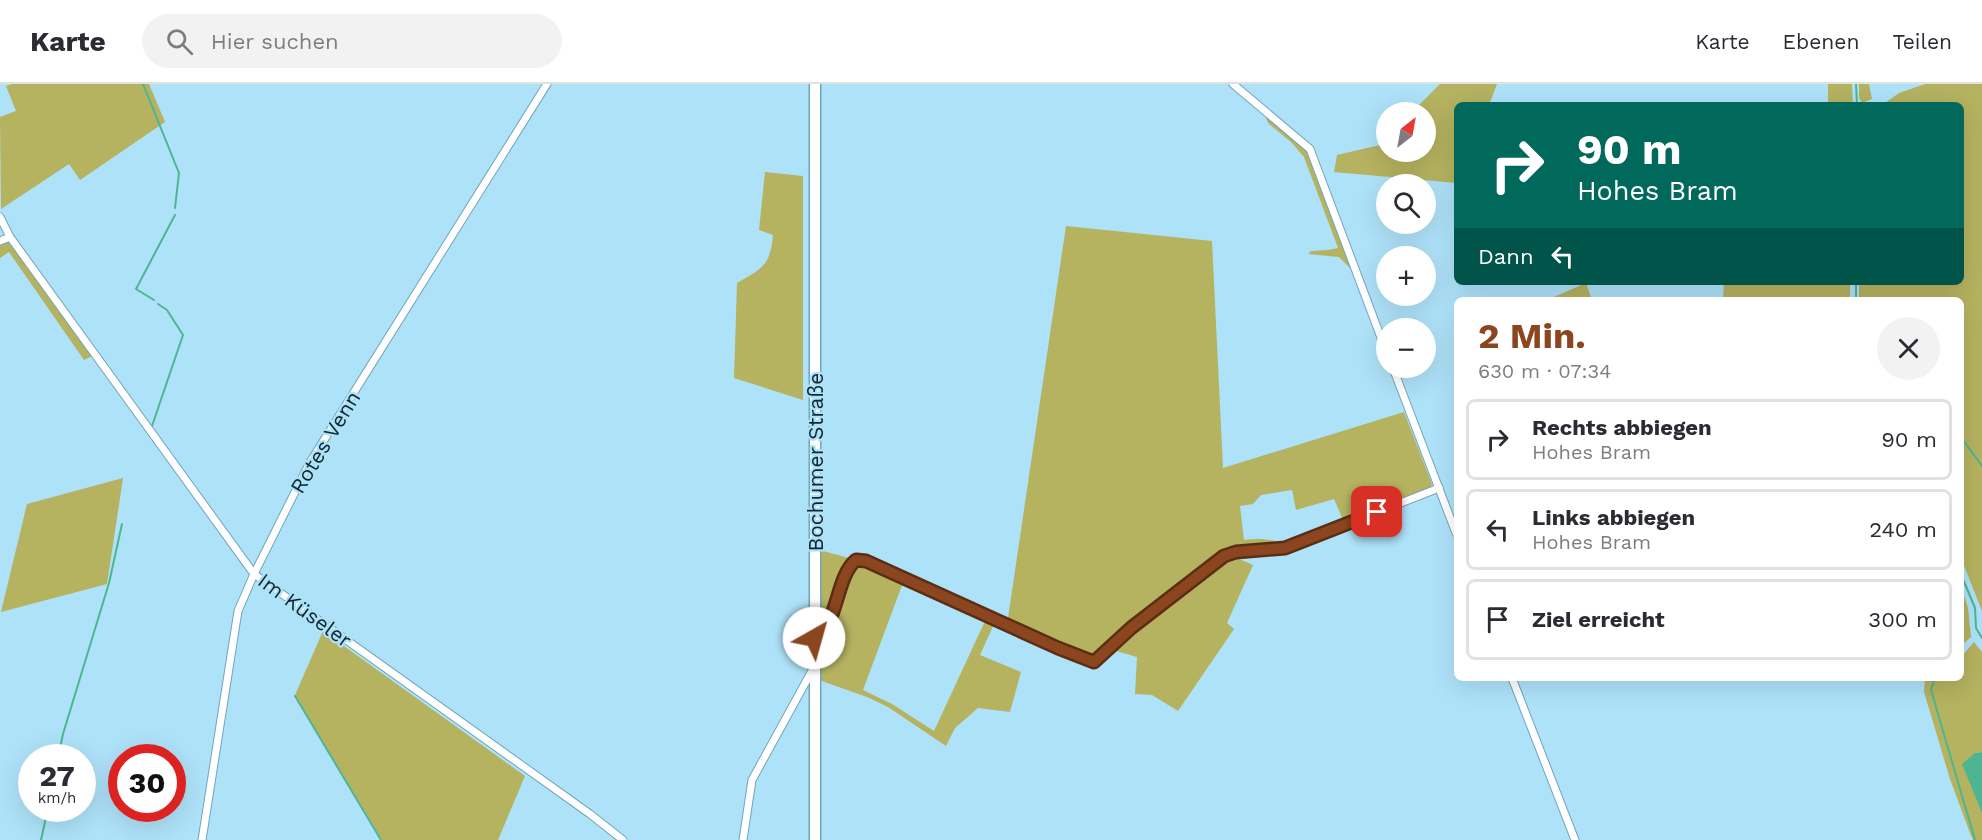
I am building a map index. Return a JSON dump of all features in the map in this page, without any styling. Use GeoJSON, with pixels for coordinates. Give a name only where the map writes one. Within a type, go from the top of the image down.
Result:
{"type":"FeatureCollection","features":[{"type":"Feature","properties":{"kind":"main road","name":"Bochumer Straße"},"geometry":{"type":"LineString","coordinates":[[814,84],[815,840]]}},
{"type":"Feature","properties":{"kind":"street","name":"Rotes Venn"},"geometry":{"type":"LineString","coordinates":[[202,840],[238,610],[254,574],[309,464],[547,84]]}},
{"type":"Feature","properties":{"kind":"street"},"geometry":{"type":"LineString","coordinates":[[1233,84],[1310,149],[1376,324]]}},
{"type":"Feature","properties":{"kind":"street","name":"Im Küseler"},"geometry":{"type":"LineString","coordinates":[[0,217],[10,237],[254,574],[623,840]]}},
{"type":"Feature","properties":{"kind":"street"},"geometry":{"type":"LineString","coordinates":[[0,242],[10,237]]}},
{"type":"Feature","properties":{"kind":"street"},"geometry":{"type":"LineString","coordinates":[[1397,378],[1454,528]]}},
{"type":"Feature","properties":{"kind":"street"},"geometry":{"type":"LineString","coordinates":[[814,638],[825,629],[831,618],[848,566],[856,560],[866,561],[1094,662],[1131,628],[1224,556],[1236,552],[1285,548],[1439,487]]}},
{"type":"Feature","properties":{"kind":"street"},"geometry":{"type":"LineString","coordinates":[[743,840],[752,780],[814,667]]}},
{"type":"Feature","properties":{"kind":"street"},"geometry":{"type":"LineString","coordinates":[[1513,681],[1575,840]]}},
{"type":"Feature","properties":{"kind":"shaded area"},"geometry":{"type":"Polygon","coordinates":[[[12,84],[149,84],[165,122],[80,180],[69,164],[1,209],[0,117],[16,111],[6,86],[12,84]]]}},
{"type":"Feature","properties":{"kind":"shaded area"},"geometry":{"type":"Polygon","coordinates":[[[1440,84],[1497,84],[1490,102],[1454,102],[1454,183],[1436,181],[1436,174],[1376,176],[1334,172],[1337,155],[1376,146],[1376,162],[1436,162],[1436,102],[1422,102],[1440,84]]]}},
{"type":"Feature","properties":{"kind":"shaded area"},"geometry":{"type":"Polygon","coordinates":[[[1828,84],[1852,84],[1853,102],[1828,102],[1828,84]]]}},
{"type":"Feature","properties":{"kind":"shaded area"},"geometry":{"type":"Polygon","coordinates":[[[1859,84],[1869,84],[1872,99],[1861,102],[1859,98],[1859,84]]]}},
{"type":"Feature","properties":{"kind":"shaded area"},"geometry":{"type":"Polygon","coordinates":[[[1925,84],[1982,84],[1982,611],[1964,566],[1964,297],[1859,297],[1859,285],[1964,285],[1964,102],[1886,102],[1899,93],[1925,84]]]}},
{"type":"Feature","properties":{"kind":"shaded area"},"geometry":{"type":"Polygon","coordinates":[[[1265,115],[1301,143],[1311,156],[1350,257],[1351,269],[1339,257],[1308,254],[1311,251],[1338,248],[1304,157],[1291,142],[1268,123],[1265,115]]]}},
{"type":"Feature","properties":{"kind":"shaded area"},"geometry":{"type":"Polygon","coordinates":[[[765,172],[803,176],[803,400],[734,378],[737,283],[764,265],[772,245],[773,235],[759,230],[765,172]]]}},
{"type":"Feature","properties":{"kind":"shaded area"},"geometry":{"type":"Polygon","coordinates":[[[1066,226],[1212,241],[1223,468],[1404,412],[1432,484],[1430,489],[1344,522],[1334,499],[1296,510],[1292,490],[1261,495],[1253,504],[1240,506],[1244,540],[1276,541],[1287,545],[1227,552],[1150,604],[1104,644],[1094,656],[1008,618],[1066,226]]]}},
{"type":"Feature","properties":{"kind":"shaded area"},"geometry":{"type":"Polygon","coordinates":[[[10,240],[92,356],[84,360],[9,252],[0,258],[0,244],[10,240]]]}},
{"type":"Feature","properties":{"kind":"shaded area"},"geometry":{"type":"Polygon","coordinates":[[[1581,285],[1587,285],[1591,297],[1554,297],[1581,285]]]}},
{"type":"Feature","properties":{"kind":"shaded area"},"geometry":{"type":"Polygon","coordinates":[[[1724,285],[1850,285],[1850,297],[1723,297],[1724,285]]]}},
{"type":"Feature","properties":{"kind":"shaded area"},"geometry":{"type":"Polygon","coordinates":[[[123,478],[107,584],[1,612],[27,504],[123,478]]]}},
{"type":"Feature","properties":{"kind":"shaded area"},"geometry":{"type":"Polygon","coordinates":[[[819,550],[849,558],[829,617],[820,627],[818,625],[819,550]]]}},
{"type":"Feature","properties":{"kind":"shaded area"},"geometry":{"type":"Polygon","coordinates":[[[1230,557],[1253,565],[1227,623],[1234,629],[1178,711],[1152,695],[1135,694],[1137,657],[1113,650],[1217,564],[1230,557]]]}},
{"type":"Feature","properties":{"kind":"shaded area"},"geometry":{"type":"Polygon","coordinates":[[[857,563],[865,563],[904,580],[863,690],[892,704],[934,731],[986,619],[994,624],[980,655],[1021,672],[1010,712],[978,708],[955,728],[946,746],[888,707],[819,680],[818,639],[849,568],[857,563]]]}},
{"type":"Feature","properties":{"kind":"shaded area"},"geometry":{"type":"Polygon","coordinates":[[[1964,595],[1968,608],[1971,637],[1964,643],[1964,595]]]}},
{"type":"Feature","properties":{"kind":"shaded area"},"geometry":{"type":"Polygon","coordinates":[[[323,631],[525,776],[498,840],[382,840],[295,695],[323,631]]]}},
{"type":"Feature","properties":{"kind":"shaded area"},"geometry":{"type":"Polygon","coordinates":[[[1974,642],[1982,652],[1982,752],[1975,753],[1982,813],[1982,840],[1973,840],[1970,833],[1950,779],[1924,692],[1925,681],[1964,681],[1964,654],[1974,642]]]}},
{"type":"Feature","properties":{"kind":"shaded area"},"geometry":{"type":"Polygon","coordinates":[[[1982,752],[1982,813],[1962,764],[1975,753],[1982,752]]]}},
{"type":"Feature","properties":{"kind":"waterway"},"geometry":{"type":"LineString","coordinates":[[143,84],[179,173],[175,208]]}},
{"type":"Feature","properties":{"kind":"waterway"},"geometry":{"type":"LineString","coordinates":[[1856,84],[1857,102]]}},
{"type":"Feature","properties":{"kind":"waterway"},"geometry":{"type":"LineString","coordinates":[[154,300],[136,289],[175,215]]}},
{"type":"Feature","properties":{"kind":"waterway"},"geometry":{"type":"LineString","coordinates":[[1856,285],[1856,297]]}},
{"type":"Feature","properties":{"kind":"waterway"},"geometry":{"type":"LineString","coordinates":[[152,426],[183,335],[167,310],[158,304]]}},
{"type":"Feature","properties":{"kind":"waterway"},"geometry":{"type":"LineString","coordinates":[[1964,441],[1982,466]]}},
{"type":"Feature","properties":{"kind":"waterway"},"geometry":{"type":"LineString","coordinates":[[61,744],[109,583],[122,524]]}},
{"type":"Feature","properties":{"kind":"waterway"},"geometry":{"type":"LineString","coordinates":[[1964,582],[1975,608],[1976,628],[1982,638]]}},
{"type":"Feature","properties":{"kind":"waterway"},"geometry":{"type":"LineString","coordinates":[[1934,681],[1931,690],[1975,840]]}},
{"type":"Feature","properties":{"kind":"waterway"},"geometry":{"type":"LineString","coordinates":[[295,696],[381,840]]}},
{"type":"Feature","properties":{"kind":"waterway"},"geometry":{"type":"LineString","coordinates":[[41,840],[45,822]]}},
{"type":"Feature","properties":{"kind":"route"},"geometry":{"type":"LineString","coordinates":[[814,638],[825,629],[831,618],[848,566],[856,560],[866,561],[1094,662],[1131,628],[1224,556],[1236,552],[1285,548],[1377,512]]}}]}
